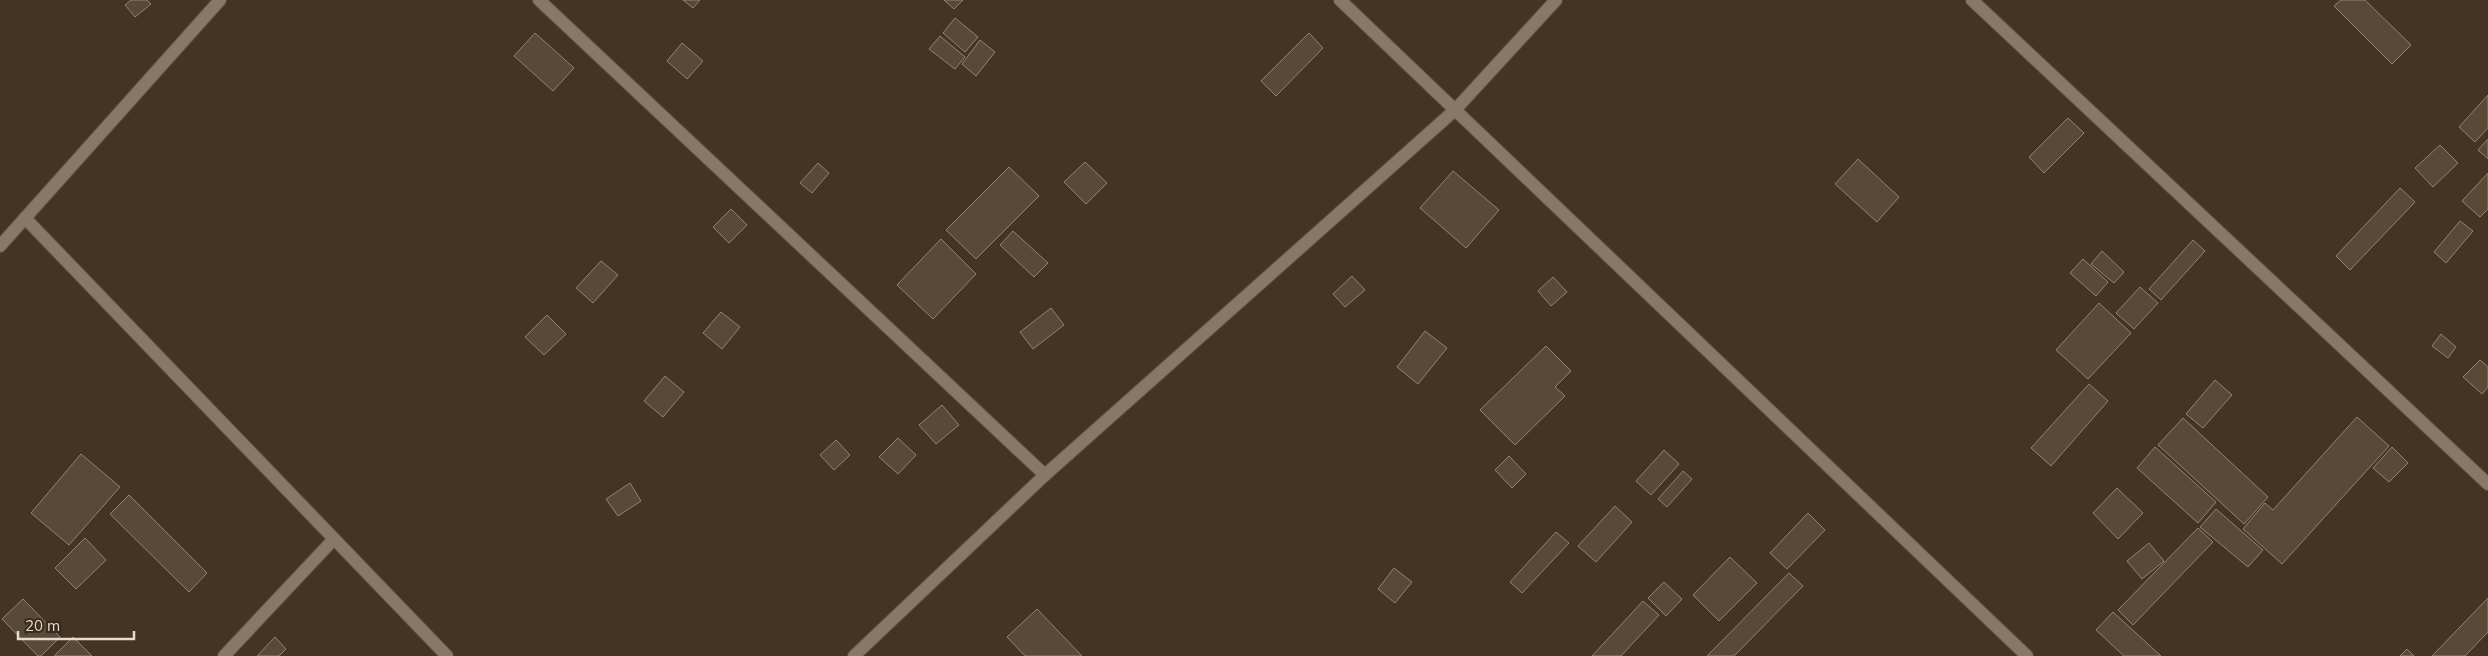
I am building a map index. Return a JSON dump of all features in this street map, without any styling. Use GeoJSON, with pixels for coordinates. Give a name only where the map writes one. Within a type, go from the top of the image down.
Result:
{"type":"FeatureCollection","features":[{"type":"Feature","properties":{"kind":"street"},"geometry":{"type":"LineString","coordinates":[[0,246],[220,0]]}},
{"type":"Feature","properties":{"kind":"street"},"geometry":{"type":"LineString","coordinates":[[539,0],[1045,475]]}},
{"type":"Feature","properties":{"kind":"street"},"geometry":{"type":"LineString","coordinates":[[1340,0],[2027,656]]}},
{"type":"Feature","properties":{"kind":"street"},"geometry":{"type":"LineString","coordinates":[[854,656],[1045,475],[1455,110],[1556,0]]}},
{"type":"Feature","properties":{"kind":"street"},"geometry":{"type":"LineString","coordinates":[[1972,0],[2488,484]]}},
{"type":"Feature","properties":{"kind":"street"},"geometry":{"type":"LineString","coordinates":[[25,218],[447,656]]}},
{"type":"Feature","properties":{"kind":"street"},"geometry":{"type":"LineString","coordinates":[[224,656],[334,539]]}},
{"type":"Feature","properties":{"kind":"building"},"geometry":{"type":"Polygon","coordinates":[[[131,0],[147,0],[151,4],[135,17],[125,5],[131,0]]]}},
{"type":"Feature","properties":{"kind":"building"},"geometry":{"type":"Polygon","coordinates":[[[683,0],[700,0],[693,8],[683,0]]]}},
{"type":"Feature","properties":{"kind":"building"},"geometry":{"type":"Polygon","coordinates":[[[944,0],[963,0],[954,9],[944,0]]]}},
{"type":"Feature","properties":{"kind":"building"},"geometry":{"type":"Polygon","coordinates":[[[2341,0],[2365,0],[2411,45],[2392,64],[2334,6],[2341,0]]]}},
{"type":"Feature","properties":{"kind":"building"},"geometry":{"type":"Polygon","coordinates":[[[955,18],[978,37],[965,52],[943,33],[955,18]]]}},
{"type":"Feature","properties":{"kind":"building"},"geometry":{"type":"Polygon","coordinates":[[[535,33],[574,68],[553,91],[514,56],[535,33]]]}},
{"type":"Feature","properties":{"kind":"building"},"geometry":{"type":"Polygon","coordinates":[[[1309,33],[1323,48],[1276,96],[1261,81],[1309,33]]]}},
{"type":"Feature","properties":{"kind":"building"},"geometry":{"type":"Polygon","coordinates":[[[940,36],[965,57],[955,69],[929,49],[940,36]]]}},
{"type":"Feature","properties":{"kind":"building"},"geometry":{"type":"Polygon","coordinates":[[[980,40],[995,52],[976,76],[962,64],[980,40]]]}},
{"type":"Feature","properties":{"kind":"building"},"geometry":{"type":"Polygon","coordinates":[[[682,43],[703,61],[687,79],[667,61],[682,43]]]}},
{"type":"Feature","properties":{"kind":"building"},"geometry":{"type":"Polygon","coordinates":[[[2488,95],[2488,128],[2475,142],[2459,127],[2488,95]]]}},
{"type":"Feature","properties":{"kind":"building"},"geometry":{"type":"Polygon","coordinates":[[[2068,118],[2084,133],[2044,173],[2029,157],[2068,118]]]}},
{"type":"Feature","properties":{"kind":"building"},"geometry":{"type":"Polygon","coordinates":[[[2488,139],[2488,159],[2478,150],[2488,139]]]}},
{"type":"Feature","properties":{"kind":"building"},"geometry":{"type":"Polygon","coordinates":[[[2440,145],[2458,163],[2433,187],[2415,168],[2440,145]]]}},
{"type":"Feature","properties":{"kind":"building"},"geometry":{"type":"Polygon","coordinates":[[[1858,159],[1899,197],[1877,222],[1835,184],[1858,159]]]}},
{"type":"Feature","properties":{"kind":"building"},"geometry":{"type":"Polygon","coordinates":[[[1085,162],[1107,183],[1086,204],[1064,182],[1085,162]]]}},
{"type":"Feature","properties":{"kind":"building"},"geometry":{"type":"Polygon","coordinates":[[[818,163],[829,173],[812,193],[800,183],[818,163]]]}},
{"type":"Feature","properties":{"kind":"building"},"geometry":{"type":"Polygon","coordinates":[[[1009,167],[1039,196],[976,259],[946,230],[1009,167]]]}},
{"type":"Feature","properties":{"kind":"building"},"geometry":{"type":"Polygon","coordinates":[[[1453,171],[1499,210],[1466,248],[1420,208],[1453,171]]]}},
{"type":"Feature","properties":{"kind":"building"},"geometry":{"type":"Polygon","coordinates":[[[2488,173],[2488,209],[2480,217],[2462,201],[2488,173]]]}},
{"type":"Feature","properties":{"kind":"building"},"geometry":{"type":"Polygon","coordinates":[[[2400,188],[2415,202],[2350,270],[2336,256],[2400,188]]]}},
{"type":"Feature","properties":{"kind":"building"},"geometry":{"type":"Polygon","coordinates":[[[731,209],[747,225],[729,243],[713,227],[731,209]]]}},
{"type":"Feature","properties":{"kind":"building"},"geometry":{"type":"Polygon","coordinates":[[[2460,221],[2473,231],[2446,263],[2434,252],[2460,221]]]}},
{"type":"Feature","properties":{"kind":"building"},"geometry":{"type":"Polygon","coordinates":[[[1013,231],[1048,263],[1034,277],[1000,245],[1013,231]]]}},
{"type":"Feature","properties":{"kind":"building"},"geometry":{"type":"Polygon","coordinates":[[[941,239],[976,274],[933,319],[897,285],[941,239]]]}},
{"type":"Feature","properties":{"kind":"building"},"geometry":{"type":"Polygon","coordinates":[[[2193,240],[2205,251],[2161,300],[2149,289],[2193,240]]]}},
{"type":"Feature","properties":{"kind":"building"},"geometry":{"type":"Polygon","coordinates":[[[2102,251],[2124,272],[2114,283],[2091,264],[2102,251]]]}},
{"type":"Feature","properties":{"kind":"building"},"geometry":{"type":"Polygon","coordinates":[[[2083,259],[2108,282],[2096,296],[2070,273],[2083,259]]]}},
{"type":"Feature","properties":{"kind":"building"},"geometry":{"type":"Polygon","coordinates":[[[601,261],[618,275],[593,303],[576,288],[601,261]]]}},
{"type":"Feature","properties":{"kind":"building"},"geometry":{"type":"Polygon","coordinates":[[[1352,276],[1365,290],[1345,307],[1333,294],[1352,276]]]}},
{"type":"Feature","properties":{"kind":"building"},"geometry":{"type":"Polygon","coordinates":[[[1553,277],[1567,292],[1551,306],[1538,291],[1553,277]]]}},
{"type":"Feature","properties":{"kind":"building"},"geometry":{"type":"Polygon","coordinates":[[[2140,287],[2158,303],[2134,329],[2116,313],[2140,287]]]}},
{"type":"Feature","properties":{"kind":"building"},"geometry":{"type":"Polygon","coordinates":[[[2099,303],[2131,333],[2088,379],[2056,350],[2099,303]]]}},
{"type":"Feature","properties":{"kind":"building"},"geometry":{"type":"Polygon","coordinates":[[[1051,308],[1064,325],[1033,349],[1020,332],[1051,308]]]}},
{"type":"Feature","properties":{"kind":"building"},"geometry":{"type":"Polygon","coordinates":[[[721,312],[740,327],[722,349],[703,333],[721,312]]]}},
{"type":"Feature","properties":{"kind":"building"},"geometry":{"type":"Polygon","coordinates":[[[547,315],[566,334],[544,355],[525,337],[547,315]]]}},
{"type":"Feature","properties":{"kind":"building"},"geometry":{"type":"Polygon","coordinates":[[[1425,331],[1447,348],[1418,384],[1397,367],[1425,331]]]}},
{"type":"Feature","properties":{"kind":"building"},"geometry":{"type":"Polygon","coordinates":[[[2441,334],[2456,347],[2448,358],[2432,346],[2441,334]]]}},
{"type":"Feature","properties":{"kind":"building"},"geometry":{"type":"Polygon","coordinates":[[[1546,346],[1571,371],[1555,387],[1565,396],[1515,445],[1480,410],[1546,346]]]}},
{"type":"Feature","properties":{"kind":"building"},"geometry":{"type":"Polygon","coordinates":[[[2480,360],[2488,367],[2488,387],[2482,394],[2463,377],[2480,360]]]}},
{"type":"Feature","properties":{"kind":"building"},"geometry":{"type":"Polygon","coordinates":[[[665,376],[684,392],[663,417],[644,401],[665,376]]]}},
{"type":"Feature","properties":{"kind":"building"},"geometry":{"type":"Polygon","coordinates":[[[2215,380],[2232,395],[2203,428],[2186,414],[2215,380]]]}},
{"type":"Feature","properties":{"kind":"building"},"geometry":{"type":"Polygon","coordinates":[[[2089,384],[2108,401],[2051,466],[2031,448],[2089,384]]]}},
{"type":"Feature","properties":{"kind":"building"},"geometry":{"type":"Polygon","coordinates":[[[942,405],[959,425],[936,444],[919,425],[942,405]]]}},
{"type":"Feature","properties":{"kind":"building"},"geometry":{"type":"Polygon","coordinates":[[[2357,417],[2389,446],[2282,564],[2243,529],[2265,503],[2273,510],[2357,417]]]}},
{"type":"Feature","properties":{"kind":"building"},"geometry":{"type":"Polygon","coordinates":[[[2183,418],[2268,497],[2244,524],[2158,445],[2183,418]]]}},
{"type":"Feature","properties":{"kind":"building"},"geometry":{"type":"Polygon","coordinates":[[[898,438],[916,455],[898,474],[879,457],[898,438]]]}},
{"type":"Feature","properties":{"kind":"building"},"geometry":{"type":"Polygon","coordinates":[[[836,440],[850,455],[834,470],[820,455],[836,440]]]}},
{"type":"Feature","properties":{"kind":"building"},"geometry":{"type":"Polygon","coordinates":[[[2155,447],[2216,502],[2198,523],[2137,468],[2155,447]]]}},
{"type":"Feature","properties":{"kind":"building"},"geometry":{"type":"Polygon","coordinates":[[[2392,447],[2408,463],[2389,482],[2373,468],[2392,447]]]}},
{"type":"Feature","properties":{"kind":"building"},"geometry":{"type":"Polygon","coordinates":[[[1664,450],[1679,464],[1651,495],[1636,481],[1664,450]]]}},
{"type":"Feature","properties":{"kind":"building"},"geometry":{"type":"Polygon","coordinates":[[[81,454],[120,487],[69,545],[31,513],[81,454]]]}},
{"type":"Feature","properties":{"kind":"building"},"geometry":{"type":"Polygon","coordinates":[[[1509,456],[1526,474],[1512,488],[1495,470],[1509,456]]]}},
{"type":"Feature","properties":{"kind":"building"},"geometry":{"type":"Polygon","coordinates":[[[1683,471],[1692,479],[1667,507],[1658,499],[1683,471]]]}},
{"type":"Feature","properties":{"kind":"building"},"geometry":{"type":"Polygon","coordinates":[[[630,483],[641,501],[618,516],[606,499],[630,483]]]}},
{"type":"Feature","properties":{"kind":"building"},"geometry":{"type":"Polygon","coordinates":[[[2117,488],[2143,513],[2118,539],[2093,513],[2117,488]]]}},
{"type":"Feature","properties":{"kind":"building"},"geometry":{"type":"Polygon","coordinates":[[[129,495],[207,573],[189,592],[110,514],[129,495]]]}},
{"type":"Feature","properties":{"kind":"building"},"geometry":{"type":"Polygon","coordinates":[[[1615,506],[1632,522],[1596,562],[1578,546],[1615,506]]]}},
{"type":"Feature","properties":{"kind":"building"},"geometry":{"type":"Polygon","coordinates":[[[2216,509],[2263,550],[2248,567],[2200,527],[2216,509]]]}},
{"type":"Feature","properties":{"kind":"building"},"geometry":{"type":"Polygon","coordinates":[[[1808,513],[1825,530],[1787,569],[1770,553],[1808,513]]]}},
{"type":"Feature","properties":{"kind":"building"},"geometry":{"type":"Polygon","coordinates":[[[2198,528],[2213,542],[2133,625],[2118,610],[2198,528]]]}},
{"type":"Feature","properties":{"kind":"building"},"geometry":{"type":"Polygon","coordinates":[[[1556,532],[1569,543],[1522,593],[1510,582],[1556,532]]]}},
{"type":"Feature","properties":{"kind":"building"},"geometry":{"type":"Polygon","coordinates":[[[85,538],[106,560],[76,589],[55,568],[85,538]]]}},
{"type":"Feature","properties":{"kind":"building"},"geometry":{"type":"Polygon","coordinates":[[[2149,543],[2164,561],[2142,579],[2127,561],[2149,543]]]}},
{"type":"Feature","properties":{"kind":"building"},"geometry":{"type":"Polygon","coordinates":[[[1730,557],[1757,583],[1719,621],[1693,595],[1730,557]]]}},
{"type":"Feature","properties":{"kind":"building"},"geometry":{"type":"Polygon","coordinates":[[[1394,568],[1412,582],[1395,603],[1378,589],[1394,568]]]}},
{"type":"Feature","properties":{"kind":"building"},"geometry":{"type":"Polygon","coordinates":[[[1789,573],[1803,586],[1734,656],[1707,656],[1789,573]]]}},
{"type":"Feature","properties":{"kind":"building"},"geometry":{"type":"Polygon","coordinates":[[[1664,582],[1682,599],[1666,616],[1648,598],[1664,582]]]}},
{"type":"Feature","properties":{"kind":"building"},"geometry":{"type":"Polygon","coordinates":[[[2488,598],[2488,632],[2465,656],[2432,656],[2488,598]]]}},
{"type":"Feature","properties":{"kind":"building"},"geometry":{"type":"Polygon","coordinates":[[[23,599],[60,637],[41,656],[38,656],[2,619],[23,599]]]}},
{"type":"Feature","properties":{"kind":"building"},"geometry":{"type":"Polygon","coordinates":[[[1643,601],[1659,615],[1621,656],[1592,656],[1643,601]]]}},
{"type":"Feature","properties":{"kind":"building"},"geometry":{"type":"Polygon","coordinates":[[[1037,609],[1082,656],[1025,656],[1007,637],[1037,609]]]}},
{"type":"Feature","properties":{"kind":"building"},"geometry":{"type":"Polygon","coordinates":[[[2113,612],[2161,656],[2124,656],[2096,630],[2113,612]]]}},
{"type":"Feature","properties":{"kind":"building"},"geometry":{"type":"Polygon","coordinates":[[[73,637],[92,656],[54,656],[73,637]]]}},
{"type":"Feature","properties":{"kind":"building"},"geometry":{"type":"Polygon","coordinates":[[[275,637],[286,649],[279,656],[257,656],[275,637]]]}},
{"type":"Feature","properties":{"kind":"building"},"geometry":{"type":"Polygon","coordinates":[[[2407,649],[2414,656],[2400,656],[2407,649]]]}}]}
